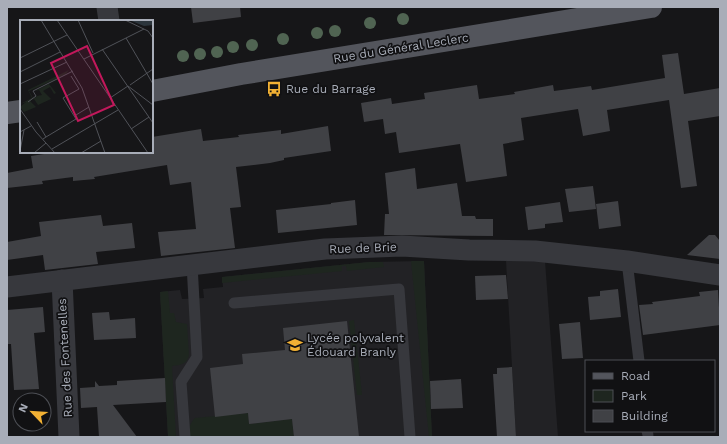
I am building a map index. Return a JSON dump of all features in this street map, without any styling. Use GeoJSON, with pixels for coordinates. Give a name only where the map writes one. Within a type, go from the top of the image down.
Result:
{"type":"FeatureCollection","features":[{"type":"Feature","properties":{"kind":"main road","name":"Rue du Général Leclerc"},"geometry":{"type":"LineString","coordinates":[[153,90],[643,8]]}},
{"type":"Feature","properties":{"kind":"main road"},"geometry":{"type":"LineString","coordinates":[[7,113],[20,111]]}},
{"type":"Feature","properties":{"kind":"street"},"geometry":{"type":"LineString","coordinates":[[107,7],[109,20]]}},
{"type":"Feature","properties":{"kind":"street","name":"Rue de Brie"},"geometry":{"type":"LineString","coordinates":[[7,287],[325,249],[402,246],[470,250],[535,251],[627,261],[720,275]]}},
{"type":"Feature","properties":{"kind":"street","name":"Rue des Fontenelles"},"geometry":{"type":"LineString","coordinates":[[62,280],[69,437]]}},
{"type":"Feature","properties":{"kind":"lane"},"geometry":{"type":"LineString","coordinates":[[627,261],[639,360]]}},
{"type":"Feature","properties":{"kind":"lane"},"geometry":{"type":"LineString","coordinates":[[185,437],[182,382],[197,357],[192,264]]}},
{"type":"Feature","properties":{"kind":"lane"},"geometry":{"type":"LineString","coordinates":[[234,303],[399,289],[410,437]]}},
{"type":"Feature","properties":{"kind":"shaded area","name":"Lycée polyvalent Édouard Branly"},"geometry":{"type":"Polygon","coordinates":[[[424,261],[432,437],[168,437],[160,292],[180,290],[182,299],[204,298],[203,289],[223,287],[222,277],[369,262],[424,261]]]}},
{"type":"Feature","properties":{"kind":"shaded area"},"geometry":{"type":"Polygon","coordinates":[[[506,261],[545,261],[558,437],[516,437],[506,261]]]}},
{"type":"Feature","properties":{"kind":"green space"},"geometry":{"type":"Polygon","coordinates":[[[411,261],[424,261],[432,437],[429,437],[411,261]]]}},
{"type":"Feature","properties":{"kind":"green space"},"geometry":{"type":"Polygon","coordinates":[[[369,262],[383,262],[384,267],[347,271],[346,266],[342,266],[342,271],[222,283],[222,277],[369,262]]]}},
{"type":"Feature","properties":{"kind":"green space"},"geometry":{"type":"Polygon","coordinates":[[[168,291],[170,313],[174,313],[176,322],[187,324],[189,355],[183,364],[172,366],[176,437],[168,437],[160,292],[168,291]]]}},
{"type":"Feature","properties":{"kind":"green space"},"geometry":{"type":"Polygon","coordinates":[[[354,320],[362,395],[357,395],[349,321],[354,320]]]}},
{"type":"Feature","properties":{"kind":"green space"},"geometry":{"type":"Polygon","coordinates":[[[248,413],[249,424],[292,419],[294,437],[190,437],[190,427],[195,418],[248,413]]]}},
{"type":"Feature","properties":{"kind":"building"},"geometry":{"type":"Polygon","coordinates":[[[191,7],[240,7],[241,17],[193,23],[191,7]]]}},
{"type":"Feature","properties":{"kind":"building"},"geometry":{"type":"Polygon","coordinates":[[[678,53],[684,94],[720,88],[720,116],[688,121],[697,186],[681,188],[669,100],[607,110],[610,131],[583,136],[578,109],[521,118],[524,140],[503,144],[507,176],[466,182],[460,144],[399,153],[396,132],[385,134],[383,119],[364,122],[361,103],[391,98],[392,104],[425,99],[424,93],[477,85],[479,99],[515,94],[514,92],[553,85],[554,91],[591,86],[592,90],[665,78],[662,55],[678,53]]]}},
{"type":"Feature","properties":{"kind":"building"},"geometry":{"type":"Polygon","coordinates":[[[328,126],[331,151],[284,158],[284,160],[270,163],[236,167],[241,207],[230,208],[235,248],[161,256],[158,232],[196,229],[191,182],[170,185],[167,165],[94,177],[95,179],[73,181],[73,177],[42,181],[43,184],[7,188],[7,173],[33,168],[31,156],[50,153],[153,153],[153,137],[201,129],[203,141],[281,130],[281,134],[328,126]]]}},
{"type":"Feature","properties":{"kind":"building"},"geometry":{"type":"Polygon","coordinates":[[[415,168],[417,189],[457,183],[462,216],[475,216],[476,219],[493,219],[493,236],[384,235],[385,214],[389,214],[385,173],[415,168]]]}},
{"type":"Feature","properties":{"kind":"building"},"geometry":{"type":"Polygon","coordinates":[[[593,186],[596,209],[569,212],[565,189],[593,186]]]}},
{"type":"Feature","properties":{"kind":"building"},"geometry":{"type":"Polygon","coordinates":[[[355,200],[357,225],[278,233],[276,210],[355,200]]]}},
{"type":"Feature","properties":{"kind":"building"},"geometry":{"type":"Polygon","coordinates":[[[618,201],[621,226],[599,229],[596,204],[618,201]]]}},
{"type":"Feature","properties":{"kind":"building"},"geometry":{"type":"Polygon","coordinates":[[[560,202],[563,222],[545,224],[545,228],[528,230],[525,207],[560,202]]]}},
{"type":"Feature","properties":{"kind":"building"},"geometry":{"type":"Polygon","coordinates":[[[101,215],[103,226],[132,223],[135,248],[96,252],[98,264],[45,270],[43,255],[7,260],[7,242],[41,236],[39,222],[101,215]]]}},
{"type":"Feature","properties":{"kind":"building"},"geometry":{"type":"Polygon","coordinates":[[[709,235],[715,235],[720,241],[720,259],[687,255],[709,235]]]}},
{"type":"Feature","properties":{"kind":"building"},"geometry":{"type":"Polygon","coordinates":[[[506,275],[508,299],[476,300],[475,276],[506,275]]]}},
{"type":"Feature","properties":{"kind":"building"},"geometry":{"type":"Polygon","coordinates":[[[618,289],[621,317],[590,320],[588,297],[600,296],[600,291],[618,289]]]}},
{"type":"Feature","properties":{"kind":"building"},"geometry":{"type":"Polygon","coordinates":[[[718,290],[720,325],[643,335],[639,305],[700,296],[699,292],[718,290]]]}},
{"type":"Feature","properties":{"kind":"building"},"geometry":{"type":"Polygon","coordinates":[[[43,307],[45,332],[34,333],[39,389],[14,390],[11,344],[7,344],[7,310],[43,307]]]}},
{"type":"Feature","properties":{"kind":"building"},"geometry":{"type":"Polygon","coordinates":[[[109,312],[110,320],[135,318],[136,338],[94,340],[92,313],[109,312]]]}},
{"type":"Feature","properties":{"kind":"building"},"geometry":{"type":"Polygon","coordinates":[[[347,321],[359,437],[294,437],[292,419],[249,424],[248,413],[215,417],[210,368],[243,364],[242,354],[285,350],[283,328],[347,321]]]}},
{"type":"Feature","properties":{"kind":"building"},"geometry":{"type":"Polygon","coordinates":[[[580,322],[583,358],[562,359],[559,324],[580,322]]]}},
{"type":"Feature","properties":{"kind":"building"},"geometry":{"type":"Polygon","coordinates":[[[512,367],[516,437],[497,437],[493,374],[497,374],[497,368],[512,367]]]}},
{"type":"Feature","properties":{"kind":"building"},"geometry":{"type":"Polygon","coordinates":[[[165,378],[166,402],[113,405],[137,437],[99,437],[97,407],[81,408],[80,388],[95,387],[95,381],[99,386],[117,385],[117,381],[165,378]]]}},
{"type":"Feature","properties":{"kind":"building"},"geometry":{"type":"Polygon","coordinates":[[[461,379],[463,408],[431,409],[430,381],[461,379]]]}},
{"type":"Feature","properties":{"kind":"place","name":"Rue du Barrage"},"geometry":{"type":"Point","coordinates":[274,89]}},
{"type":"Feature","properties":{"kind":"place","name":"Lycée polyvalent Édouard Branly"},"geometry":{"type":"Point","coordinates":[295,345]}}]}
